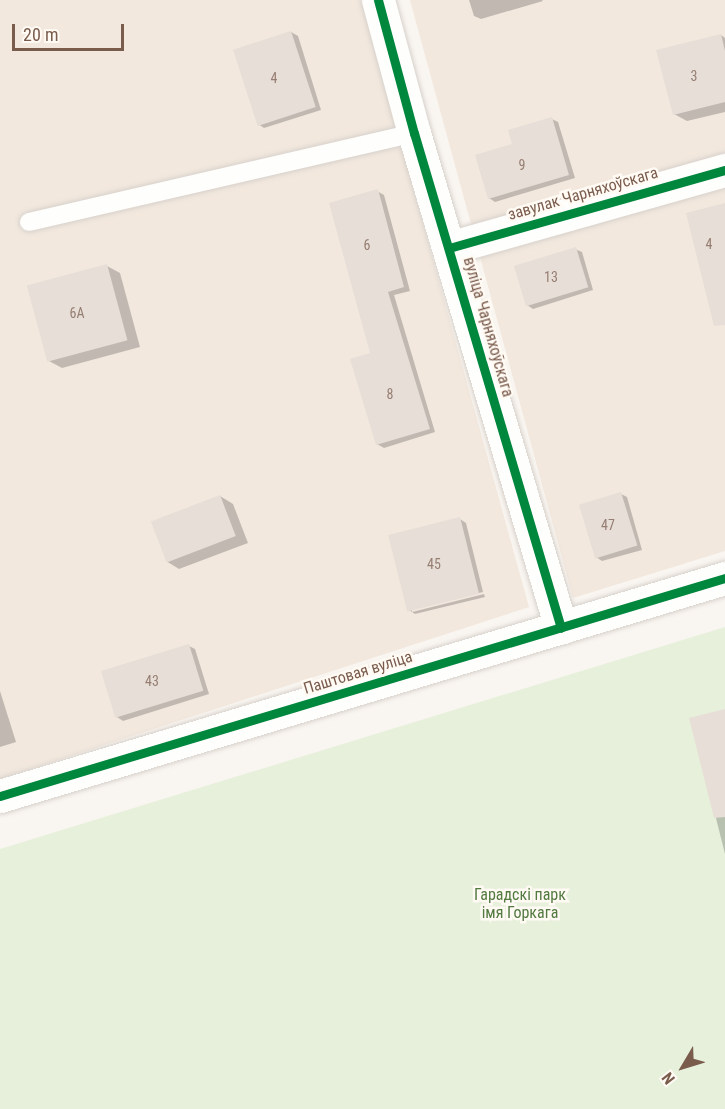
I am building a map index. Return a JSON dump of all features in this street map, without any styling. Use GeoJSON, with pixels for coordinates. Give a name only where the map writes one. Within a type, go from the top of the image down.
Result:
{"type":"FeatureCollection","features":[{"type":"Feature","properties":{"kind":"street","name":"вуліца Чарняхоўскага"},"geometry":{"type":"LineString","coordinates":[[378,0],[414,134],[561,628]]}},
{"type":"Feature","properties":{"kind":"street","name":"завулак Чарняхоўскага"},"geometry":{"type":"LineString","coordinates":[[449,248],[725,170]]}},
{"type":"Feature","properties":{"kind":"street","name":"Паштовая вуліца"},"geometry":{"type":"LineString","coordinates":[[0,796],[725,578]]}},
{"type":"Feature","properties":{"kind":"lane"},"geometry":{"type":"LineString","coordinates":[[29,222],[414,134]]}},
{"type":"Feature","properties":{"kind":"shaded area"},"geometry":{"type":"Polygon","coordinates":[[[0,0],[361,0],[529,607],[0,779],[0,0]]]}},
{"type":"Feature","properties":{"kind":"shaded area"},"geometry":{"type":"Polygon","coordinates":[[[410,0],[725,0],[725,551],[573,598],[410,0]]]}},
{"type":"Feature","properties":{"kind":"green space","name":"Гарадскі парк імя Горкага"},"geometry":{"type":"Polygon","coordinates":[[[725,627],[725,1109],[0,1109],[0,849],[725,627]]]}},
{"type":"Feature","properties":{"kind":"building"},"geometry":{"type":"Polygon","coordinates":[[[291,31],[316,107],[258,126],[233,50],[291,31]]]}},
{"type":"Feature","properties":{"kind":"building"},"geometry":{"type":"Polygon","coordinates":[[[721,34],[725,51],[725,102],[673,115],[656,50],[721,34]]]}},
{"type":"Feature","properties":{"kind":"building"},"geometry":{"type":"Polygon","coordinates":[[[552,117],[569,175],[488,199],[475,155],[512,144],[508,130],[552,117]]]}},
{"type":"Feature","properties":{"kind":"building"},"geometry":{"type":"Polygon","coordinates":[[[378,189],[404,287],[388,292],[430,429],[376,445],[350,359],[370,353],[329,203],[378,189]]]}},
{"type":"Feature","properties":{"kind":"building"},"geometry":{"type":"Polygon","coordinates":[[[725,203],[725,325],[714,326],[686,213],[725,203]]]}},
{"type":"Feature","properties":{"kind":"building"},"geometry":{"type":"Polygon","coordinates":[[[576,247],[588,287],[526,306],[514,266],[576,247]]]}},
{"type":"Feature","properties":{"kind":"building"},"geometry":{"type":"Polygon","coordinates":[[[107,264],[127,340],[47,362],[27,285],[107,264]]]}},
{"type":"Feature","properties":{"kind":"building"},"geometry":{"type":"Polygon","coordinates":[[[621,492],[637,546],[595,558],[579,505],[621,492]]]}},
{"type":"Feature","properties":{"kind":"building"},"geometry":{"type":"Polygon","coordinates":[[[220,495],[236,536],[167,563],[151,522],[220,495]]]}},
{"type":"Feature","properties":{"kind":"building"},"geometry":{"type":"Polygon","coordinates":[[[460,517],[479,594],[407,612],[388,535],[460,517]]]}},
{"type":"Feature","properties":{"kind":"building"},"geometry":{"type":"Polygon","coordinates":[[[189,644],[203,691],[115,718],[101,671],[189,644]]]}},
{"type":"Feature","properties":{"kind":"building"},"geometry":{"type":"Polygon","coordinates":[[[725,709],[725,817],[714,818],[689,718],[725,709]]]}},
{"type":"Feature","properties":{"kind":"cycle path"},"geometry":{"type":"LineString","coordinates":[[378,0],[414,133],[561,628]]}},
{"type":"Feature","properties":{"kind":"cycle path"},"geometry":{"type":"LineString","coordinates":[[449,248],[725,170]]}},
{"type":"Feature","properties":{"kind":"cycle path"},"geometry":{"type":"LineString","coordinates":[[0,796],[725,578]]}}]}
